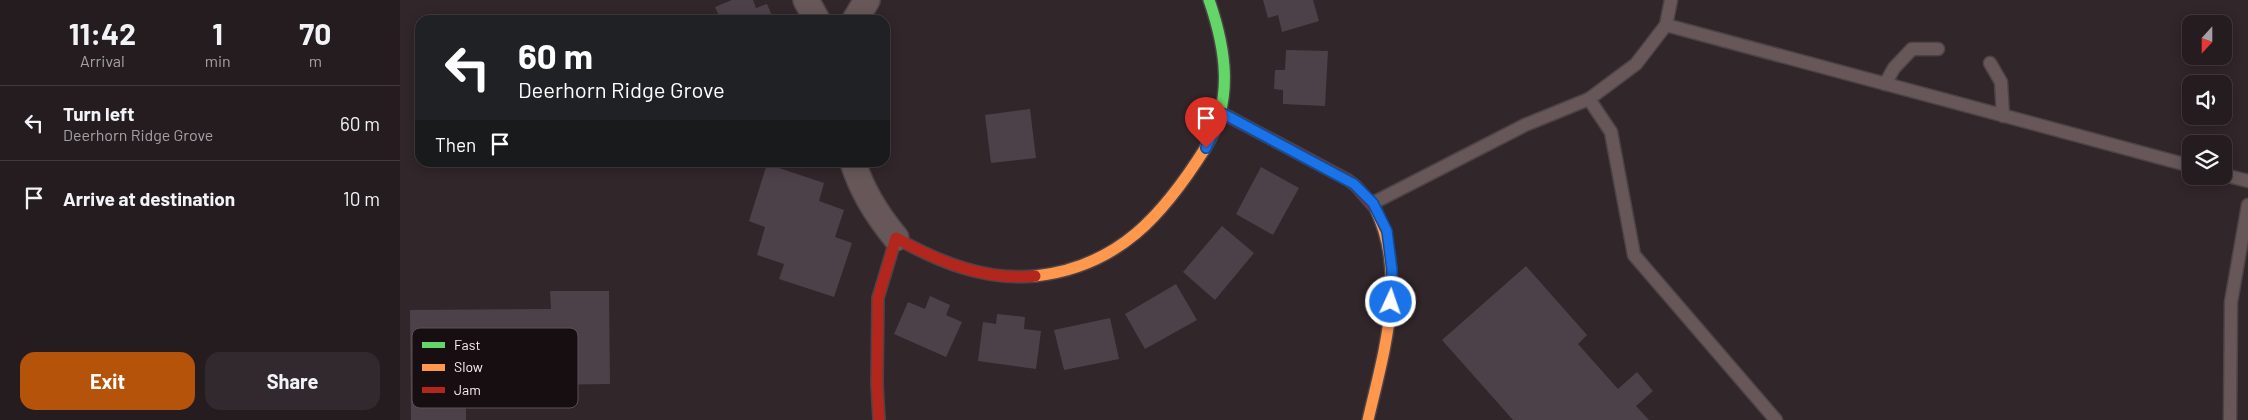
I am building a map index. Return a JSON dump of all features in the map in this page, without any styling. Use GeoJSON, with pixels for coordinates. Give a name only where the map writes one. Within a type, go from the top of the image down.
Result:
{"type":"FeatureCollection","features":[{"type":"Feature","properties":{"kind":"street"},"geometry":{"type":"LineString","coordinates":[[806,0],[814,15]]}},
{"type":"Feature","properties":{"kind":"street"},"geometry":{"type":"LineString","coordinates":[[858,15],[866,0]]}},
{"type":"Feature","properties":{"kind":"street"},"geometry":{"type":"LineString","coordinates":[[855,167],[876,214],[896,238],[925,256],[965,270],[1006,277],[1052,274],[1087,262],[1118,246],[1153,219],[1206,148],[1222,113],[1224,80],[1216,18],[1209,0]]}},
{"type":"Feature","properties":{"kind":"street"},"geometry":{"type":"LineString","coordinates":[[1222,113],[1354,184],[1373,203],[1387,231],[1392,270],[1390,317],[1368,420]]}},
{"type":"Feature","properties":{"kind":"street"},"geometry":{"type":"LineString","coordinates":[[879,420],[877,384],[878,298],[896,238]]}},
{"type":"Feature","properties":{"kind":"lane"},"geometry":{"type":"LineString","coordinates":[[1373,203],[1526,126],[1589,99],[1636,64],[1666,25],[1672,0]]}},
{"type":"Feature","properties":{"kind":"lane"},"geometry":{"type":"LineString","coordinates":[[1666,25],[2182,164]]}},
{"type":"Feature","properties":{"kind":"lane"},"geometry":{"type":"LineString","coordinates":[[1885,84],[1894,68],[1912,49],[1938,48]]}},
{"type":"Feature","properties":{"kind":"lane"},"geometry":{"type":"LineString","coordinates":[[1990,63],[2001,82],[2004,116]]}},
{"type":"Feature","properties":{"kind":"lane"},"geometry":{"type":"LineString","coordinates":[[1589,99],[1611,132],[1634,255],[1776,420]]}},
{"type":"Feature","properties":{"kind":"lane"},"geometry":{"type":"LineString","coordinates":[[2232,177],[2248,181]]}},
{"type":"Feature","properties":{"kind":"lane"},"geometry":{"type":"LineString","coordinates":[[2230,420],[2231,302],[2248,205]]}},
{"type":"Feature","properties":{"kind":"building"},"geometry":{"type":"Polygon","coordinates":[[[732,0],[753,0],[756,8],[767,4],[772,15],[719,15],[715,7],[732,0]]]}},
{"type":"Feature","properties":{"kind":"building"},"geometry":{"type":"Polygon","coordinates":[[[1263,0],[1313,0],[1319,21],[1282,32],[1278,15],[1268,18],[1263,0]]]}},
{"type":"Feature","properties":{"kind":"building"},"geometry":{"type":"Polygon","coordinates":[[[1286,50],[1328,51],[1325,106],[1283,104],[1283,90],[1274,89],[1275,70],[1285,70],[1286,50]]]}},
{"type":"Feature","properties":{"kind":"building"},"geometry":{"type":"Polygon","coordinates":[[[1030,109],[1036,158],[991,163],[985,115],[1030,109]]]}},
{"type":"Feature","properties":{"kind":"building"},"geometry":{"type":"Polygon","coordinates":[[[766,167],[776,167],[824,183],[819,201],[844,210],[835,237],[852,243],[834,297],[779,279],[784,264],[757,255],[765,227],[749,221],[766,167]]]}},
{"type":"Feature","properties":{"kind":"building"},"geometry":{"type":"Polygon","coordinates":[[[1261,167],[1299,188],[1273,235],[1236,214],[1261,167]]]}},
{"type":"Feature","properties":{"kind":"building"},"geometry":{"type":"Polygon","coordinates":[[[1222,226],[1254,253],[1215,300],[1183,272],[1222,226]]]}},
{"type":"Feature","properties":{"kind":"building"},"geometry":{"type":"Polygon","coordinates":[[[1526,266],[1587,335],[1578,344],[1618,389],[1637,372],[1653,391],[1636,406],[1649,420],[1513,420],[1442,340],[1526,266]]]}},
{"type":"Feature","properties":{"kind":"building"},"geometry":{"type":"Polygon","coordinates":[[[1176,284],[1197,320],[1145,349],[1125,314],[1176,284]]]}},
{"type":"Feature","properties":{"kind":"building"},"geometry":{"type":"Polygon","coordinates":[[[550,291],[609,291],[610,384],[578,384],[578,328],[412,328],[412,408],[466,408],[466,420],[411,420],[410,310],[551,309],[550,291]]]}},
{"type":"Feature","properties":{"kind":"building"},"geometry":{"type":"Polygon","coordinates":[[[930,296],[950,305],[946,315],[962,322],[946,357],[894,334],[908,302],[925,309],[930,296]]]}},
{"type":"Feature","properties":{"kind":"building"},"geometry":{"type":"Polygon","coordinates":[[[997,314],[1025,317],[1024,329],[1041,331],[1036,369],[978,361],[983,322],[996,324],[997,314]]]}},
{"type":"Feature","properties":{"kind":"building"},"geometry":{"type":"Polygon","coordinates":[[[1110,318],[1119,359],[1064,370],[1054,330],[1110,318]]]}},
{"type":"Feature","properties":{"kind":"traffic: fast"},"geometry":{"type":"LineString","coordinates":[[1206,147],[1215,129],[1224,93],[1223,56],[1220,37],[1209,0]]}},
{"type":"Feature","properties":{"kind":"traffic: slow"},"geometry":{"type":"LineString","coordinates":[[1035,276],[1065,271],[1115,249],[1156,215],[1206,147]]}},
{"type":"Feature","properties":{"kind":"traffic: slow"},"geometry":{"type":"LineString","coordinates":[[1368,420],[1386,341],[1392,287],[1390,260],[1385,234],[1375,208]]}},
{"type":"Feature","properties":{"kind":"traffic: jam"},"geometry":{"type":"LineString","coordinates":[[1222,113],[1348,180],[1356,186],[1375,208]]}},
{"type":"Feature","properties":{"kind":"traffic: jam"},"geometry":{"type":"LineString","coordinates":[[879,420],[877,384],[878,298],[896,238],[929,255],[980,273],[1016,277],[1035,276]]}},
{"type":"Feature","properties":{"kind":"route"},"geometry":{"type":"LineString","coordinates":[[1206,148],[1222,113],[1354,184],[1373,203],[1387,231],[1392,270],[1391,302]]}}]}
